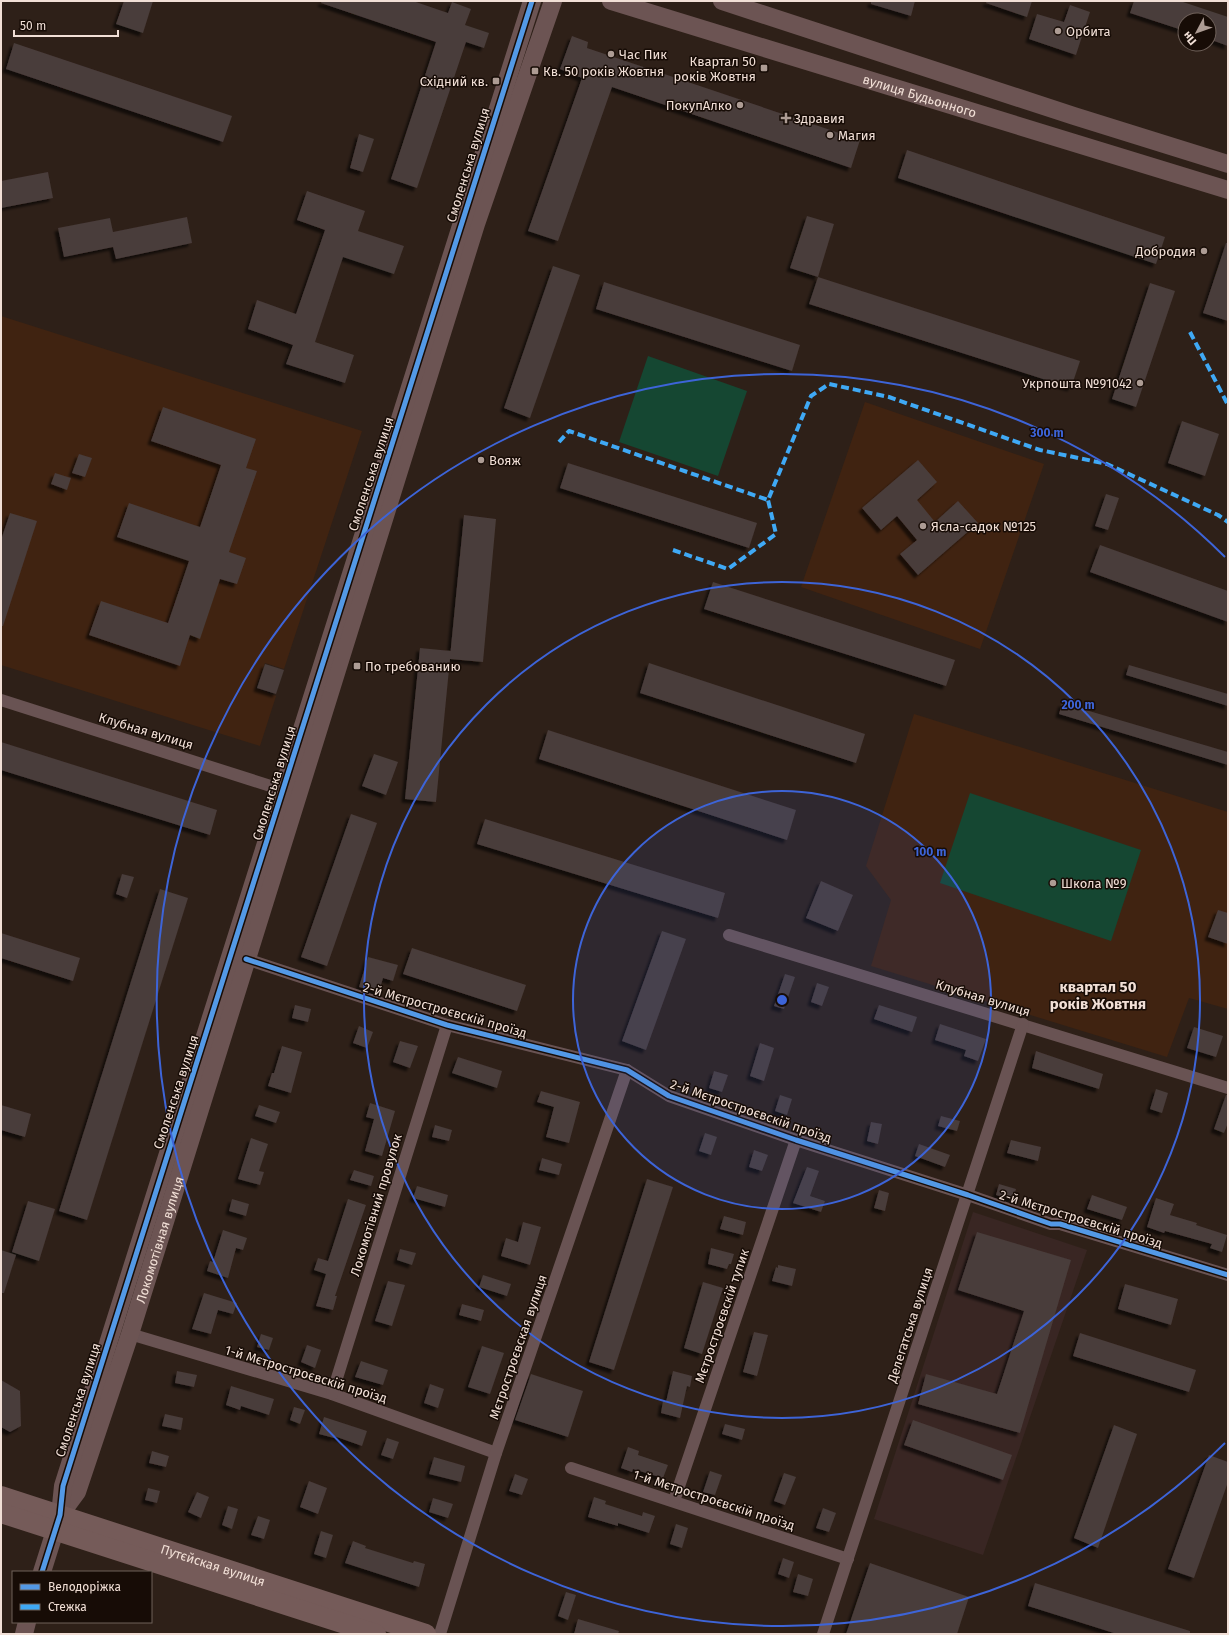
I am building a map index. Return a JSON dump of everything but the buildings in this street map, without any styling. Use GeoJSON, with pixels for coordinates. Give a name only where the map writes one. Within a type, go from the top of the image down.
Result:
{"type":"FeatureCollection","features":[{"type":"Feature","properties":{"kind":"main road","name":"Путєйская вулиця"},"geometry":{"type":"LineString","coordinates":[[1,1496],[57,1523]]}},
{"type":"Feature","properties":{"kind":"main road","name":"Путєйская вулиця"},"geometry":{"type":"LineString","coordinates":[[1,1513],[57,1523],[426,1634]]}},
{"type":"Feature","properties":{"kind":"main road"},"geometry":{"type":"LineString","coordinates":[[57,1523],[376,1634]]}},
{"type":"Feature","properties":{"kind":"street","name":"Смоленська вулиця"},"geometry":{"type":"LineString","coordinates":[[42,1571],[57,1523],[65,1478],[532,1]]}},
{"type":"Feature","properties":{"kind":"street","name":"Смоленська вулиця"},"geometry":{"type":"LineString","coordinates":[[246,959],[476,224],[553,1]]}},
{"type":"Feature","properties":{"kind":"street","name":"вулиця Будьонного"},"geometry":{"type":"LineString","coordinates":[[611,1],[1228,190]]}},
{"type":"Feature","properties":{"kind":"street","name":"вулиця Будьонного"},"geometry":{"type":"LineString","coordinates":[[722,1],[1074,116],[1228,164]]}},
{"type":"Feature","properties":{"kind":"street","name":"Клубная вулиця"},"geometry":{"type":"LineString","coordinates":[[1,700],[283,790]]}},
{"type":"Feature","properties":{"kind":"street","name":"Клубная вулиця"},"geometry":{"type":"LineString","coordinates":[[729,936],[1023,1024],[1228,1088]]}},
{"type":"Feature","properties":{"kind":"street","name":"2-й Мєтростроєвскій проїзд"},"geometry":{"type":"LineString","coordinates":[[246,959],[447,1025],[627,1070],[669,1096],[796,1140],[968,1195],[1051,1224],[1060,1224],[1228,1275]]}},
{"type":"Feature","properties":{"kind":"street","name":"Локомотівная вулиця"},"geometry":{"type":"LineString","coordinates":[[57,1523],[77,1492],[130,1334],[246,959]]}},
{"type":"Feature","properties":{"kind":"street","name":"Делегатська вулиця"},"geometry":{"type":"LineString","coordinates":[[823,1634],[1023,1024]]}},
{"type":"Feature","properties":{"kind":"street","name":"Локомотівний провулок"},"geometry":{"type":"LineString","coordinates":[[332,1394],[447,1025]]}},
{"type":"Feature","properties":{"kind":"street","name":"Мєтростроєвская вулиця"},"geometry":{"type":"LineString","coordinates":[[440,1634],[496,1453],[627,1070]]}},
{"type":"Feature","properties":{"kind":"street","name":"Мєтростроєвскій тупик"},"geometry":{"type":"LineString","coordinates":[[674,1501],[796,1140]]}},
{"type":"Feature","properties":{"kind":"street","name":"1-й Мєтростроєвскій проїзд"},"geometry":{"type":"LineString","coordinates":[[130,1334],[332,1394],[496,1453]]}},
{"type":"Feature","properties":{"kind":"street","name":"1-й Мєтростроєвскій проїзд"},"geometry":{"type":"LineString","coordinates":[[571,1468],[848,1559]]}},
{"type":"Feature","properties":{"kind":"street"},"geometry":{"type":"LineString","coordinates":[[24,1634],[27,1623]]}},
{"type":"Feature","properties":{"kind":"shaded area"},"geometry":{"type":"Polygon","coordinates":[[[1,316],[362,431],[284,669],[265,663],[256,688],[276,696],[260,746],[1,665],[1,316]]]}},
{"type":"Feature","properties":{"kind":"shaded area","name":"Ясла-садок №125"},"geometry":{"type":"Polygon","coordinates":[[[865,402],[1044,464],[980,649],[801,587],[865,402]]]}},
{"type":"Feature","properties":{"kind":"shaded area","name":"Школа №9"},"geometry":{"type":"Polygon","coordinates":[[[914,714],[1228,812],[1228,1009],[1189,998],[1167,1057],[871,966],[891,900],[866,866],[914,714]]]}},
{"type":"Feature","properties":{"kind":"shaded area"},"geometry":{"type":"Polygon","coordinates":[[[973,1212],[1087,1250],[983,1555],[874,1519],[973,1212]]]}},
{"type":"Feature","properties":{"kind":"green space"},"geometry":{"type":"Polygon","coordinates":[[[648,356],[747,391],[718,476],[619,442],[648,356]]]}},
{"type":"Feature","properties":{"kind":"green space"},"geometry":{"type":"Polygon","coordinates":[[[970,793],[1141,850],[1111,941],[940,883],[970,793]]]}},
{"type":"Feature","properties":{"kind":"marked path"},"geometry":{"type":"LineString","coordinates":[[1190,332],[1228,405]]}},
{"type":"Feature","properties":{"kind":"marked path"},"geometry":{"type":"LineString","coordinates":[[559,442],[569,431],[768,500],[811,396],[829,384],[889,397],[1040,450],[1107,464],[1218,515],[1228,522]]}},
{"type":"Feature","properties":{"kind":"marked path"},"geometry":{"type":"LineString","coordinates":[[673,550],[728,569],[776,534],[768,500]]}},
{"type":"Feature","properties":{"kind":"cycle path"},"geometry":{"type":"LineString","coordinates":[[42,1571],[60,1515],[63,1486],[532,1]]}},
{"type":"Feature","properties":{"kind":"cycle path"},"geometry":{"type":"LineString","coordinates":[[246,959],[447,1025],[627,1070],[669,1096],[796,1140],[968,1195],[1051,1224],[1060,1224],[1228,1275]]}},
{"type":"Feature","properties":{"kind":"place","name":"Орбита"},"geometry":{"type":"Point","coordinates":[1058,31]}},
{"type":"Feature","properties":{"kind":"place","name":"Час Пик"},"geometry":{"type":"Point","coordinates":[611,54]}},
{"type":"Feature","properties":{"kind":"place","name":"Квартал 50 років Жовтня"},"geometry":{"type":"Point","coordinates":[764,68]}},
{"type":"Feature","properties":{"kind":"place","name":"Кв. 50 років Жовтня"},"geometry":{"type":"Point","coordinates":[535,71]}},
{"type":"Feature","properties":{"kind":"place","name":"Східний кв."},"geometry":{"type":"Point","coordinates":[496,81]}},
{"type":"Feature","properties":{"kind":"place","name":"ПокупАлко"},"geometry":{"type":"Point","coordinates":[740,105]}},
{"type":"Feature","properties":{"kind":"place","name":"Здравия"},"geometry":{"type":"Point","coordinates":[786,118]}},
{"type":"Feature","properties":{"kind":"place","name":"Магия"},"geometry":{"type":"Point","coordinates":[830,135]}},
{"type":"Feature","properties":{"kind":"place","name":"Добродия"},"geometry":{"type":"Point","coordinates":[1204,251]}},
{"type":"Feature","properties":{"kind":"place","name":"Укрпошта №91042"},"geometry":{"type":"Point","coordinates":[1140,383]}},
{"type":"Feature","properties":{"kind":"place","name":"Вояж"},"geometry":{"type":"Point","coordinates":[481,460]}},
{"type":"Feature","properties":{"kind":"place","name":"Ясла-садок №125"},"geometry":{"type":"Point","coordinates":[923,526]}},
{"type":"Feature","properties":{"kind":"place","name":"По требованию"},"geometry":{"type":"Point","coordinates":[357,666]}},
{"type":"Feature","properties":{"kind":"place","name":"Школа №9"},"geometry":{"type":"Point","coordinates":[1053,883]}},
{"type":"Feature","properties":{"kind":"district","name":"квартал 50 років Жовтня"},"geometry":{"type":"Point","coordinates":[1098,996]}}]}
